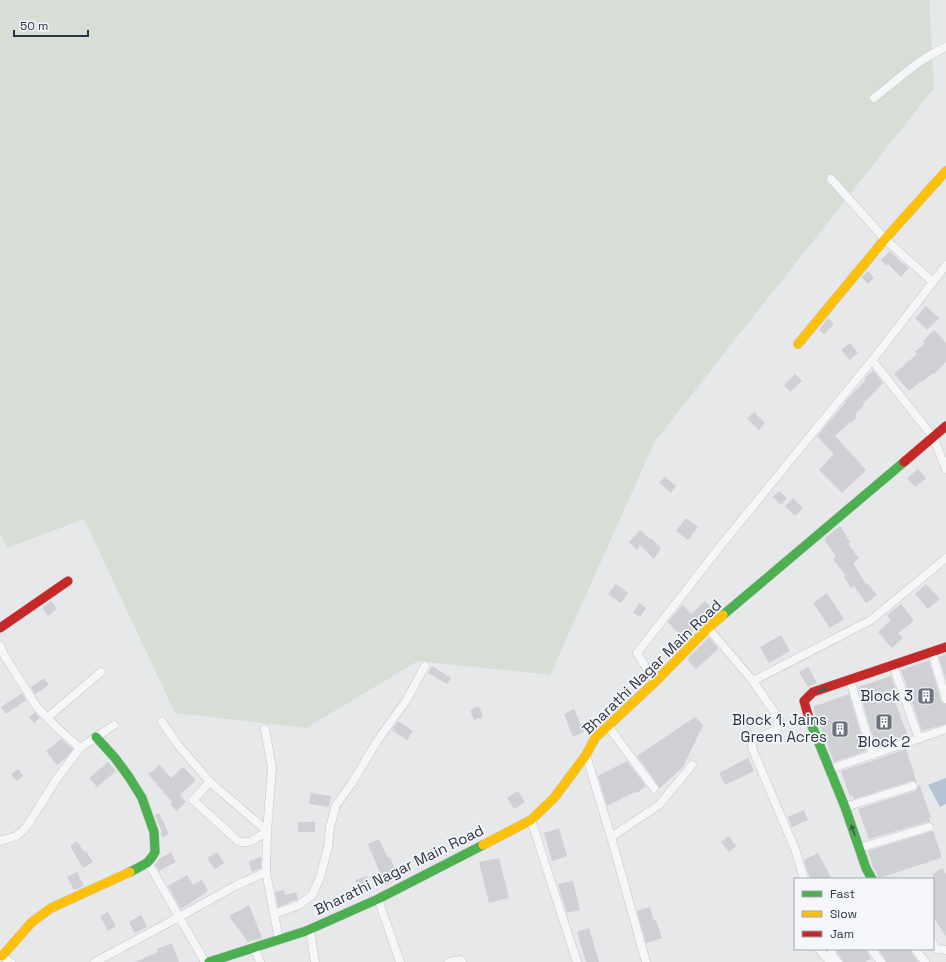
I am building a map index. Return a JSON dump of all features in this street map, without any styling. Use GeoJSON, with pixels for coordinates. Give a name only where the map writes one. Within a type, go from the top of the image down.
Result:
{"type":"FeatureCollection","features":[{"type":"Feature","properties":{"kind":"street"},"geometry":{"type":"LineString","coordinates":[[874,98],[931,54],[946,47]]}},
{"type":"Feature","properties":{"kind":"street"},"geometry":{"type":"LineString","coordinates":[[798,344],[885,239],[946,171]]}},
{"type":"Feature","properties":{"kind":"street"},"geometry":{"type":"LineString","coordinates":[[831,179],[885,239],[933,282]]}},
{"type":"Feature","properties":{"kind":"street"},"geometry":{"type":"LineString","coordinates":[[655,682],[637,653],[727,538],[872,360],[946,265]]}},
{"type":"Feature","properties":{"kind":"street"},"geometry":{"type":"LineString","coordinates":[[872,360],[933,437],[946,469]]}},
{"type":"Feature","properties":{"kind":"street","name":"Bharathi Nagar Main Road"},"geometry":{"type":"LineString","coordinates":[[209,962],[310,930],[378,899],[531,820],[554,798],[586,755],[595,738],[655,682],[708,628],[946,426]]}},
{"type":"Feature","properties":{"kind":"street"},"geometry":{"type":"LineString","coordinates":[[753,681],[871,620],[946,558]]}},
{"type":"Feature","properties":{"kind":"street"},"geometry":{"type":"LineString","coordinates":[[0,628],[68,581]]}},
{"type":"Feature","properties":{"kind":"street"},"geometry":{"type":"LineString","coordinates":[[708,628],[753,681],[779,719],[777,729],[755,740],[752,743],[752,748],[795,849],[804,878]]}},
{"type":"Feature","properties":{"kind":"street"},"geometry":{"type":"LineString","coordinates":[[0,645],[2,657],[38,707],[80,748]]}},
{"type":"Feature","properties":{"kind":"street"},"geometry":{"type":"LineString","coordinates":[[871,878],[866,868],[845,807],[812,726],[804,701],[813,692],[946,647]]}},
{"type":"Feature","properties":{"kind":"street"},"geometry":{"type":"LineString","coordinates":[[932,652],[946,699]]}},
{"type":"Feature","properties":{"kind":"street"},"geometry":{"type":"LineString","coordinates":[[893,665],[919,739]]}},
{"type":"Feature","properties":{"kind":"street"},"geometry":{"type":"LineString","coordinates":[[274,914],[299,905],[312,895],[320,878],[336,805],[352,783],[376,741],[406,701],[425,666]]}},
{"type":"Feature","properties":{"kind":"street"},"geometry":{"type":"LineString","coordinates":[[48,717],[102,672]]}},
{"type":"Feature","properties":{"kind":"street"},"geometry":{"type":"LineString","coordinates":[[850,680],[873,754]]}},
{"type":"Feature","properties":{"kind":"street"},"geometry":{"type":"LineString","coordinates":[[162,722],[178,745],[210,782],[267,831]]}},
{"type":"Feature","properties":{"kind":"street"},"geometry":{"type":"LineString","coordinates":[[0,841],[17,836],[22,832],[56,780],[80,748],[114,724]]}},
{"type":"Feature","properties":{"kind":"street"},"geometry":{"type":"LineString","coordinates":[[608,726],[654,788]]}},
{"type":"Feature","properties":{"kind":"street"},"geometry":{"type":"LineString","coordinates":[[265,729],[272,768],[267,831],[266,872],[280,940]]}},
{"type":"Feature","properties":{"kind":"street"},"geometry":{"type":"LineString","coordinates":[[830,769],[946,729]]}},
{"type":"Feature","properties":{"kind":"street"},"geometry":{"type":"LineString","coordinates":[[11,962],[1,955],[32,922],[51,908],[147,863],[155,852],[154,832],[142,798],[129,776],[96,737]]}},
{"type":"Feature","properties":{"kind":"street"},"geometry":{"type":"LineString","coordinates":[[586,755],[646,962]]}},
{"type":"Feature","properties":{"kind":"street"},"geometry":{"type":"LineString","coordinates":[[611,837],[659,805],[692,765]]}},
{"type":"Feature","properties":{"kind":"street"},"geometry":{"type":"LineString","coordinates":[[210,782],[193,800],[238,841],[242,843],[252,841],[267,831]]}},
{"type":"Feature","properties":{"kind":"street"},"geometry":{"type":"LineString","coordinates":[[845,807],[913,786]]}},
{"type":"Feature","properties":{"kind":"street"},"geometry":{"type":"LineString","coordinates":[[531,820],[577,962]]}},
{"type":"Feature","properties":{"kind":"street"},"geometry":{"type":"LineString","coordinates":[[859,848],[929,827]]}},
{"type":"Feature","properties":{"kind":"street"},"geometry":{"type":"LineString","coordinates":[[147,863],[206,962]]}},
{"type":"Feature","properties":{"kind":"street"},"geometry":{"type":"LineString","coordinates":[[95,962],[235,886],[266,872]]}},
{"type":"Feature","properties":{"kind":"street"},"geometry":{"type":"LineString","coordinates":[[378,899],[400,962]]}},
{"type":"Feature","properties":{"kind":"street"},"geometry":{"type":"LineString","coordinates":[[310,930],[315,962]]}},
{"type":"Feature","properties":{"kind":"street"},"geometry":{"type":"LineString","coordinates":[[934,945],[936,949],[946,950]]}},
{"type":"Feature","properties":{"kind":"street"},"geometry":{"type":"LineString","coordinates":[[254,948],[260,962]]}},
{"type":"Feature","properties":{"kind":"street"},"geometry":{"type":"LineString","coordinates":[[820,950],[830,962]]}},
{"type":"Feature","properties":{"kind":"street"},"geometry":{"type":"LineString","coordinates":[[831,950],[832,955],[838,962]]}},
{"type":"Feature","properties":{"kind":"street"},"geometry":{"type":"LineString","coordinates":[[872,950],[881,962]]}},
{"type":"Feature","properties":{"kind":"street"},"geometry":{"type":"LineString","coordinates":[[916,950],[925,962]]}},
{"type":"Feature","properties":{"kind":"street"},"geometry":{"type":"LineString","coordinates":[[449,962],[461,960],[462,962]]}},
{"type":"Feature","properties":{"kind":"shaded area"},"geometry":{"type":"Polygon","coordinates":[[[0,0],[929,0],[934,88],[655,441],[550,675],[418,661],[306,728],[175,713],[84,519],[7,548],[0,533],[0,0]]]}},
{"type":"Feature","properties":{"kind":"water"},"geometry":{"type":"Polygon","coordinates":[[[946,778],[946,804],[940,807],[928,785],[946,778]]]}},
{"type":"Feature","properties":{"kind":"building"},"geometry":{"type":"Polygon","coordinates":[[[890,251],[909,268],[901,277],[888,264],[886,266],[881,260],[890,251]]]}},
{"type":"Feature","properties":{"kind":"building"},"geometry":{"type":"Polygon","coordinates":[[[868,271],[874,278],[868,284],[862,277],[868,271]]]}},
{"type":"Feature","properties":{"kind":"building"},"geometry":{"type":"Polygon","coordinates":[[[926,306],[939,318],[927,330],[915,318],[926,306]]]}},
{"type":"Feature","properties":{"kind":"building"},"geometry":{"type":"Polygon","coordinates":[[[828,318],[834,324],[824,334],[819,330],[828,318]]]}},
{"type":"Feature","properties":{"kind":"building"},"geometry":{"type":"Polygon","coordinates":[[[934,330],[946,343],[946,362],[934,374],[933,373],[922,382],[921,381],[909,391],[894,374],[917,354],[915,352],[925,343],[923,341],[934,330]]]}},
{"type":"Feature","properties":{"kind":"building"},"geometry":{"type":"Polygon","coordinates":[[[850,343],[858,353],[850,360],[841,350],[850,343]]]}},
{"type":"Feature","properties":{"kind":"building"},"geometry":{"type":"Polygon","coordinates":[[[873,370],[883,383],[855,414],[857,417],[835,436],[866,470],[842,493],[819,470],[834,454],[817,436],[873,370]]]}},
{"type":"Feature","properties":{"kind":"building"},"geometry":{"type":"Polygon","coordinates":[[[795,374],[802,381],[790,392],[784,385],[795,374]]]}},
{"type":"Feature","properties":{"kind":"building"},"geometry":{"type":"Polygon","coordinates":[[[754,412],[765,423],[759,430],[747,419],[754,412]]]}},
{"type":"Feature","properties":{"kind":"building"},"geometry":{"type":"Polygon","coordinates":[[[918,469],[926,478],[915,487],[907,478],[918,469]]]}},
{"type":"Feature","properties":{"kind":"building"},"geometry":{"type":"Polygon","coordinates":[[[665,477],[676,486],[671,493],[659,483],[665,477]]]}},
{"type":"Feature","properties":{"kind":"building"},"geometry":{"type":"Polygon","coordinates":[[[779,491],[787,498],[781,505],[773,497],[779,491]]]}},
{"type":"Feature","properties":{"kind":"building"},"geometry":{"type":"Polygon","coordinates":[[[793,498],[803,508],[795,516],[785,506],[793,498]]]}},
{"type":"Feature","properties":{"kind":"building"},"geometry":{"type":"Polygon","coordinates":[[[686,518],[698,527],[688,540],[676,531],[686,518]]]}},
{"type":"Feature","properties":{"kind":"building"},"geometry":{"type":"Polygon","coordinates":[[[840,526],[850,542],[848,544],[859,558],[853,563],[866,584],[867,583],[877,595],[866,603],[854,586],[851,588],[844,577],[846,576],[833,559],[836,557],[824,539],[840,526]]]}},
{"type":"Feature","properties":{"kind":"building"},"geometry":{"type":"Polygon","coordinates":[[[640,530],[661,548],[654,559],[640,545],[637,550],[629,542],[640,530]]]}},
{"type":"Feature","properties":{"kind":"building"},"geometry":{"type":"Polygon","coordinates":[[[616,584],[628,593],[621,603],[608,594],[616,584]]]}},
{"type":"Feature","properties":{"kind":"building"},"geometry":{"type":"Polygon","coordinates":[[[926,584],[940,599],[928,609],[915,594],[926,584]]]}},
{"type":"Feature","properties":{"kind":"building"},"geometry":{"type":"Polygon","coordinates":[[[827,593],[844,619],[830,628],[813,603],[827,593]]]}},
{"type":"Feature","properties":{"kind":"building"},"geometry":{"type":"Polygon","coordinates":[[[51,601],[57,609],[48,616],[42,608],[51,601]]]}},
{"type":"Feature","properties":{"kind":"building"},"geometry":{"type":"Polygon","coordinates":[[[705,601],[714,611],[683,639],[668,622],[683,605],[691,614],[705,601]]]}},
{"type":"Feature","properties":{"kind":"building"},"geometry":{"type":"Polygon","coordinates":[[[639,603],[646,608],[640,617],[633,613],[639,603]]]}},
{"type":"Feature","properties":{"kind":"building"},"geometry":{"type":"Polygon","coordinates":[[[901,604],[914,621],[898,633],[903,638],[892,648],[878,632],[891,620],[887,615],[901,604]]]}},
{"type":"Feature","properties":{"kind":"building"},"geometry":{"type":"Polygon","coordinates":[[[781,635],[790,651],[769,663],[760,647],[781,635]]]}},
{"type":"Feature","properties":{"kind":"building"},"geometry":{"type":"Polygon","coordinates":[[[709,637],[718,649],[696,669],[687,659],[709,637]]]}},
{"type":"Feature","properties":{"kind":"building"},"geometry":{"type":"Polygon","coordinates":[[[946,654],[946,680],[939,657],[946,654]]]}},
{"type":"Feature","properties":{"kind":"building","name":"Block 3"},"geometry":{"type":"Polygon","coordinates":[[[929,660],[941,701],[946,704],[946,724],[922,731],[901,670],[929,660]]]}},
{"type":"Feature","properties":{"kind":"building"},"geometry":{"type":"Polygon","coordinates":[[[432,666],[451,678],[447,684],[428,673],[432,666]]]}},
{"type":"Feature","properties":{"kind":"building"},"geometry":{"type":"Polygon","coordinates":[[[808,667],[817,683],[808,687],[799,672],[808,667]]]}},
{"type":"Feature","properties":{"kind":"building","name":"Block 2"},"geometry":{"type":"Polygon","coordinates":[[[891,676],[897,693],[892,694],[908,736],[876,747],[858,687],[891,676]]]}},
{"type":"Feature","properties":{"kind":"building"},"geometry":{"type":"Polygon","coordinates":[[[44,678],[49,685],[35,694],[31,687],[44,678]]]}},
{"type":"Feature","properties":{"kind":"building"},"geometry":{"type":"Polygon","coordinates":[[[22,693],[26,700],[6,714],[1,707],[22,693]]]}},
{"type":"Feature","properties":{"kind":"building","name":"Block 1, Jains Green Acres"},"geometry":{"type":"Polygon","coordinates":[[[849,694],[866,751],[834,762],[813,707],[849,694]]]}},
{"type":"Feature","properties":{"kind":"building"},"geometry":{"type":"Polygon","coordinates":[[[479,706],[483,717],[474,720],[470,710],[479,706]]]}},
{"type":"Feature","properties":{"kind":"building"},"geometry":{"type":"Polygon","coordinates":[[[574,709],[584,732],[573,737],[564,714],[574,709]]]}},
{"type":"Feature","properties":{"kind":"building"},"geometry":{"type":"Polygon","coordinates":[[[35,712],[40,718],[34,723],[29,717],[35,712]]]}},
{"type":"Feature","properties":{"kind":"building"},"geometry":{"type":"Polygon","coordinates":[[[695,717],[703,725],[683,767],[659,789],[658,785],[637,756],[695,717]]]}},
{"type":"Feature","properties":{"kind":"building"},"geometry":{"type":"Polygon","coordinates":[[[398,721],[413,731],[407,740],[392,730],[398,721]]]}},
{"type":"Feature","properties":{"kind":"building"},"geometry":{"type":"Polygon","coordinates":[[[61,739],[73,749],[66,758],[57,765],[46,751],[61,739]]]}},
{"type":"Feature","properties":{"kind":"building"},"geometry":{"type":"Polygon","coordinates":[[[906,749],[917,783],[915,781],[911,781],[854,799],[853,796],[850,797],[841,771],[906,749]]]}},
{"type":"Feature","properties":{"kind":"building"},"geometry":{"type":"Polygon","coordinates":[[[748,758],[754,771],[725,785],[719,773],[748,758]]]}},
{"type":"Feature","properties":{"kind":"building"},"geometry":{"type":"Polygon","coordinates":[[[627,761],[646,786],[637,793],[635,792],[607,806],[598,776],[627,761]]]}},
{"type":"Feature","properties":{"kind":"building"},"geometry":{"type":"Polygon","coordinates":[[[108,762],[116,771],[97,787],[89,778],[108,762]]]}},
{"type":"Feature","properties":{"kind":"building"},"geometry":{"type":"Polygon","coordinates":[[[160,765],[171,778],[183,767],[196,780],[180,795],[186,802],[176,811],[170,804],[172,802],[148,774],[160,765]]]}},
{"type":"Feature","properties":{"kind":"building"},"geometry":{"type":"Polygon","coordinates":[[[18,769],[23,776],[17,781],[11,774],[18,769]]]}},
{"type":"Feature","properties":{"kind":"building"},"geometry":{"type":"Polygon","coordinates":[[[919,784],[931,817],[929,817],[930,822],[869,839],[858,809],[915,791],[919,784]]]}},
{"type":"Feature","properties":{"kind":"building"},"geometry":{"type":"Polygon","coordinates":[[[518,791],[525,802],[514,809],[507,798],[518,791]]]}},
{"type":"Feature","properties":{"kind":"building"},"geometry":{"type":"Polygon","coordinates":[[[311,793],[331,796],[329,807],[309,804],[311,793]]]}},
{"type":"Feature","properties":{"kind":"building"},"geometry":{"type":"Polygon","coordinates":[[[804,810],[808,820],[792,827],[788,817],[804,810]]]}},
{"type":"Feature","properties":{"kind":"building"},"geometry":{"type":"Polygon","coordinates":[[[159,813],[169,834],[162,838],[161,830],[155,815],[159,813]]]}},
{"type":"Feature","properties":{"kind":"building"},"geometry":{"type":"Polygon","coordinates":[[[298,822],[315,822],[315,832],[298,832],[298,822]]]}},
{"type":"Feature","properties":{"kind":"building"},"geometry":{"type":"Polygon","coordinates":[[[559,828],[567,856],[552,861],[544,833],[559,828]]]}},
{"type":"Feature","properties":{"kind":"building"},"geometry":{"type":"Polygon","coordinates":[[[933,831],[941,858],[879,878],[872,865],[868,851],[933,831]]]}},
{"type":"Feature","properties":{"kind":"building"},"geometry":{"type":"Polygon","coordinates":[[[729,836],[736,846],[729,852],[721,842],[729,836]]]}},
{"type":"Feature","properties":{"kind":"building"},"geometry":{"type":"Polygon","coordinates":[[[379,839],[388,858],[390,857],[399,879],[385,885],[368,844],[379,839]]]}},
{"type":"Feature","properties":{"kind":"building"},"geometry":{"type":"Polygon","coordinates":[[[77,841],[93,862],[83,868],[70,846],[77,841]]]}},
{"type":"Feature","properties":{"kind":"building"},"geometry":{"type":"Polygon","coordinates":[[[171,852],[176,862],[159,871],[155,865],[159,859],[171,852]]]}},
{"type":"Feature","properties":{"kind":"building"},"geometry":{"type":"Polygon","coordinates":[[[217,852],[224,863],[215,869],[207,858],[217,852]]]}},
{"type":"Feature","properties":{"kind":"building"},"geometry":{"type":"Polygon","coordinates":[[[818,853],[831,878],[810,878],[804,860],[818,853]]]}},
{"type":"Feature","properties":{"kind":"building"},"geometry":{"type":"Polygon","coordinates":[[[261,857],[261,868],[252,872],[249,861],[261,857]]]}},
{"type":"Feature","properties":{"kind":"building"},"geometry":{"type":"Polygon","coordinates":[[[499,858],[509,898],[489,903],[479,862],[499,858]]]}},
{"type":"Feature","properties":{"kind":"building"},"geometry":{"type":"Polygon","coordinates":[[[942,868],[946,874],[946,936],[934,918],[933,874],[942,868]]]}},
{"type":"Feature","properties":{"kind":"building"},"geometry":{"type":"Polygon","coordinates":[[[77,872],[84,886],[74,890],[67,877],[77,872]]]}},
{"type":"Feature","properties":{"kind":"building"},"geometry":{"type":"Polygon","coordinates":[[[187,875],[193,885],[202,880],[208,891],[181,909],[168,886],[187,875]]]}},
{"type":"Feature","properties":{"kind":"building"},"geometry":{"type":"Polygon","coordinates":[[[367,876],[371,889],[359,893],[355,880],[367,876]]]}},
{"type":"Feature","properties":{"kind":"building"},"geometry":{"type":"Polygon","coordinates":[[[573,881],[580,910],[567,913],[558,884],[573,881]]]}},
{"type":"Feature","properties":{"kind":"building"},"geometry":{"type":"Polygon","coordinates":[[[284,890],[285,895],[296,892],[298,899],[278,907],[275,892],[284,890]]]}},
{"type":"Feature","properties":{"kind":"building"},"geometry":{"type":"Polygon","coordinates":[[[249,905],[262,938],[248,942],[229,916],[249,905]]]}},
{"type":"Feature","properties":{"kind":"building"},"geometry":{"type":"Polygon","coordinates":[[[650,907],[654,921],[656,920],[662,938],[646,943],[637,911],[650,907]]]}},
{"type":"Feature","properties":{"kind":"building"},"geometry":{"type":"Polygon","coordinates":[[[108,912],[116,926],[108,931],[100,916],[108,912]]]}},
{"type":"Feature","properties":{"kind":"building"},"geometry":{"type":"Polygon","coordinates":[[[141,915],[147,927],[135,933],[129,922],[141,915]]]}},
{"type":"Feature","properties":{"kind":"building"},"geometry":{"type":"Polygon","coordinates":[[[589,928],[599,962],[586,962],[577,932],[589,928]]]}},
{"type":"Feature","properties":{"kind":"building"},"geometry":{"type":"Polygon","coordinates":[[[172,943],[179,962],[135,962],[158,952],[157,949],[172,943]]]}},
{"type":"Feature","properties":{"kind":"building"},"geometry":{"type":"Polygon","coordinates":[[[837,950],[866,950],[871,958],[866,962],[843,962],[842,958],[837,953],[837,950]]]}},
{"type":"Feature","properties":{"kind":"building"},"geometry":{"type":"Polygon","coordinates":[[[879,950],[910,950],[918,962],[886,962],[879,950]]]}},
{"type":"Feature","properties":{"kind":"traffic: fast"},"geometry":{"type":"LineString","coordinates":[[723,615],[904,462]]}},
{"type":"Feature","properties":{"kind":"traffic: fast"},"geometry":{"type":"LineString","coordinates":[[808,715],[845,807],[866,868],[871,878]]}},
{"type":"Feature","properties":{"kind":"traffic: fast"},"geometry":{"type":"LineString","coordinates":[[96,737],[115,758],[142,798],[154,832],[155,852],[147,863],[130,872]]}},
{"type":"Feature","properties":{"kind":"traffic: fast"},"geometry":{"type":"LineString","coordinates":[[209,962],[306,931],[378,899],[483,845]]}},
{"type":"Feature","properties":{"kind":"traffic: slow"},"geometry":{"type":"LineString","coordinates":[[798,344],[885,239],[946,171]]}},
{"type":"Feature","properties":{"kind":"traffic: slow"},"geometry":{"type":"LineString","coordinates":[[483,845],[531,820],[554,798],[586,755],[595,738],[723,615]]}},
{"type":"Feature","properties":{"kind":"traffic: slow"},"geometry":{"type":"LineString","coordinates":[[2,956],[32,922],[51,908],[130,872]]}},
{"type":"Feature","properties":{"kind":"traffic: jam"},"geometry":{"type":"LineString","coordinates":[[904,462],[946,426]]}},
{"type":"Feature","properties":{"kind":"traffic: jam"},"geometry":{"type":"LineString","coordinates":[[0,628],[68,581]]}},
{"type":"Feature","properties":{"kind":"traffic: jam"},"geometry":{"type":"LineString","coordinates":[[808,715],[804,701],[813,692],[946,647]]}},
{"type":"Feature","properties":{"kind":"place","name":"Block 3"},"geometry":{"type":"Point","coordinates":[926,696]}},
{"type":"Feature","properties":{"kind":"place","name":"Block 2"},"geometry":{"type":"Point","coordinates":[884,722]}},
{"type":"Feature","properties":{"kind":"place","name":"Block 1, Jains Green Acres"},"geometry":{"type":"Point","coordinates":[840,729]}}]}
